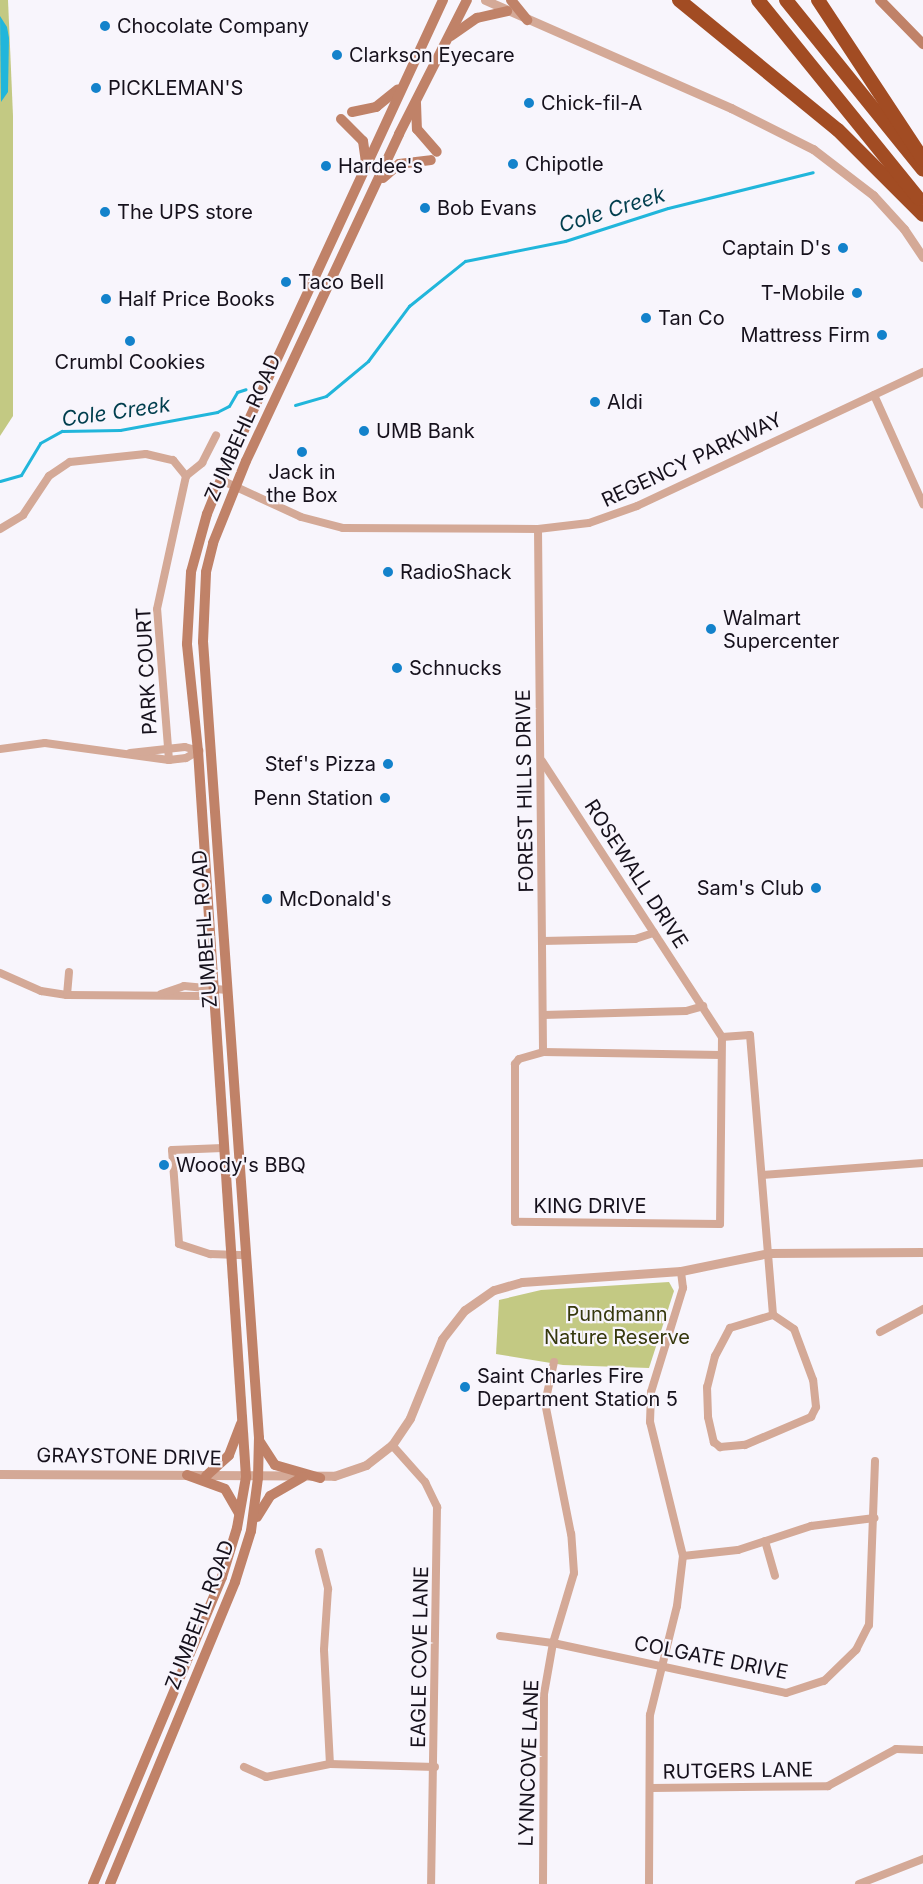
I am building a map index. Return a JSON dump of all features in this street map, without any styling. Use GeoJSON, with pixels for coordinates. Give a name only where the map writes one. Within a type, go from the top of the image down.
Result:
{"type":"FeatureCollection","features":[{"type":"Feature","properties":{"kind":"highway"},"geometry":{"type":"LineString","coordinates":[[680,0],[838,130],[923,215]]}},
{"type":"Feature","properties":{"kind":"highway"},"geometry":{"type":"LineString","coordinates":[[758,0],[923,205]]}},
{"type":"Feature","properties":{"kind":"highway"},"geometry":{"type":"LineString","coordinates":[[786,0],[923,171]]}},
{"type":"Feature","properties":{"kind":"highway"},"geometry":{"type":"LineString","coordinates":[[818,0],[923,159]]}},
{"type":"Feature","properties":{"kind":"main road"},"geometry":{"type":"LineString","coordinates":[[435,0],[435,19]]}},
{"type":"Feature","properties":{"kind":"main road","name":"ZUMBEHL ROAD"},"geometry":{"type":"LineString","coordinates":[[94,1881],[222,1577],[246,1477],[198,751],[188,644],[191,572],[207,514],[221,480],[402,85],[444,0]]}},
{"type":"Feature","properties":{"kind":"main road","name":"ZUMBEHL ROAD"},"geometry":{"type":"LineString","coordinates":[[109,1884],[224,1611],[251,1531],[258,1478],[259,1437],[227,990],[203,602],[213,543],[236,486],[370,195],[466,0]]}},
{"type":"Feature","properties":{"kind":"main road"},"geometry":{"type":"LineString","coordinates":[[881,0],[923,44]]}},
{"type":"Feature","properties":{"kind":"main road"},"geometry":{"type":"LineString","coordinates":[[449,38],[477,18],[509,6],[527,20]]}},
{"type":"Feature","properties":{"kind":"main road"},"geometry":{"type":"LineString","coordinates":[[352,112],[376,107],[402,85]]}},
{"type":"Feature","properties":{"kind":"main road"},"geometry":{"type":"LineString","coordinates":[[370,195],[390,169],[399,164],[434,156],[417,129],[416,101]]}},
{"type":"Feature","properties":{"kind":"main road"},"geometry":{"type":"LineString","coordinates":[[340,119],[363,141],[364,169]]}},
{"type":"Feature","properties":{"kind":"main road"},"geometry":{"type":"LineString","coordinates":[[283,348],[296,354]]}},
{"type":"Feature","properties":{"kind":"main road"},"geometry":{"type":"LineString","coordinates":[[206,1476],[229,1455],[243,1418]]}},
{"type":"Feature","properties":{"kind":"main road"},"geometry":{"type":"LineString","coordinates":[[259,1437],[275,1465],[320,1478]]}},
{"type":"Feature","properties":{"kind":"main road"},"geometry":{"type":"LineString","coordinates":[[187,1475],[225,1489],[239,1513]]}},
{"type":"Feature","properties":{"kind":"main road"},"geometry":{"type":"LineString","coordinates":[[251,1531],[270,1496],[303,1477]]}},
{"type":"Feature","properties":{"kind":"main road"},"geometry":{"type":"LineString","coordinates":[[94,1881],[109,1884]]}},
{"type":"Feature","properties":{"kind":"street"},"geometry":{"type":"LineString","coordinates":[[485,0],[509,6]]}},
{"type":"Feature","properties":{"kind":"street"},"geometry":{"type":"LineString","coordinates":[[527,20],[730,108],[813,149],[873,195],[923,257]]}},
{"type":"Feature","properties":{"kind":"street","name":"REGENCY PARKWAY"},"geometry":{"type":"LineString","coordinates":[[221,480],[301,517],[343,528],[538,529],[606,520],[923,372]]}},
{"type":"Feature","properties":{"kind":"street"},"geometry":{"type":"LineString","coordinates":[[874,395],[923,504]]}},
{"type":"Feature","properties":{"kind":"street"},"geometry":{"type":"LineString","coordinates":[[0,529],[23,515],[49,476],[70,462],[146,454],[173,460],[186,476],[202,463],[216,435]]}},
{"type":"Feature","properties":{"kind":"street","name":"PARK COURT"},"geometry":{"type":"LineString","coordinates":[[169,760],[157,609],[187,488],[186,476]]}},
{"type":"Feature","properties":{"kind":"street","name":"FOREST HILLS DRIVE"},"geometry":{"type":"LineString","coordinates":[[538,529],[543,1052]]}},
{"type":"Feature","properties":{"kind":"street"},"geometry":{"type":"LineString","coordinates":[[0,749],[45,743],[169,760],[186,758],[198,751]]}},
{"type":"Feature","properties":{"kind":"street"},"geometry":{"type":"LineString","coordinates":[[130,753],[185,747],[198,751],[212,751]]}},
{"type":"Feature","properties":{"kind":"street","name":"ROSEWALL DRIVE"},"geometry":{"type":"LineString","coordinates":[[542,760],[722,1037]]}},
{"type":"Feature","properties":{"kind":"street"},"geometry":{"type":"LineString","coordinates":[[542,941],[634,939],[654,933]]}},
{"type":"Feature","properties":{"kind":"street"},"geometry":{"type":"LineString","coordinates":[[67,995],[69,972]]}},
{"type":"Feature","properties":{"kind":"street"},"geometry":{"type":"LineString","coordinates":[[0,973],[41,991],[67,995],[161,994],[184,986],[227,990]]}},
{"type":"Feature","properties":{"kind":"street"},"geometry":{"type":"LineString","coordinates":[[543,1015],[686,1011],[703,1006]]}},
{"type":"Feature","properties":{"kind":"street"},"geometry":{"type":"LineString","coordinates":[[721,1055],[722,1037],[750,1035],[773,1315]]}},
{"type":"Feature","properties":{"kind":"street","name":"KING DRIVE"},"geometry":{"type":"LineString","coordinates":[[543,1052],[721,1055],[720,1224],[515,1222],[515,1064],[523,1057],[543,1052]]}},
{"type":"Feature","properties":{"kind":"street"},"geometry":{"type":"LineString","coordinates":[[223,1148],[172,1150],[179,1244],[210,1254],[246,1255]]}},
{"type":"Feature","properties":{"kind":"street"},"geometry":{"type":"LineString","coordinates":[[762,1175],[923,1163]]}},
{"type":"Feature","properties":{"kind":"street","name":"GRAYSTONE DRIVE"},"geometry":{"type":"LineString","coordinates":[[0,1474],[320,1478],[366,1465],[392,1445],[410,1418],[442,1339],[465,1310],[494,1290],[522,1282],[681,1271],[769,1253],[923,1252]]}},
{"type":"Feature","properties":{"kind":"street"},"geometry":{"type":"LineString","coordinates":[[649,1884],[650,1715],[660,1666],[677,1606],[683,1556],[650,1422],[655,1368],[682,1288],[681,1271]]}},
{"type":"Feature","properties":{"kind":"street"},"geometry":{"type":"LineString","coordinates":[[880,1332],[923,1308]]}},
{"type":"Feature","properties":{"kind":"street"},"geometry":{"type":"LineString","coordinates":[[773,1315],[794,1329],[813,1380],[816,1407],[811,1418],[745,1445],[720,1447],[714,1442],[708,1417],[707,1387],[715,1356],[730,1328],[773,1315]]}},
{"type":"Feature","properties":{"kind":"street","name":"LYNNCOVE LANE"},"geometry":{"type":"LineString","coordinates":[[543,1884],[544,1694],[553,1643],[574,1573],[571,1534],[545,1403],[554,1362]]}},
{"type":"Feature","properties":{"kind":"street","name":"EAGLE COVE LANE"},"geometry":{"type":"LineString","coordinates":[[392,1445],[425,1482],[437,1507],[435,1767],[429,1833],[431,1884]]}},
{"type":"Feature","properties":{"kind":"street","name":"COLGATE DRIVE"},"geometry":{"type":"LineString","coordinates":[[500,1636],[553,1643],[786,1693],[824,1681],[856,1650],[869,1625],[875,1461]]}},
{"type":"Feature","properties":{"kind":"street"},"geometry":{"type":"LineString","coordinates":[[683,1556],[738,1550],[811,1526],[874,1518]]}},
{"type":"Feature","properties":{"kind":"street"},"geometry":{"type":"LineString","coordinates":[[765,1541],[775,1576]]}},
{"type":"Feature","properties":{"kind":"street"},"geometry":{"type":"LineString","coordinates":[[319,1552],[328,1588],[324,1650],[330,1764]]}},
{"type":"Feature","properties":{"kind":"street","name":"RUTGERS LANE"},"geometry":{"type":"LineString","coordinates":[[651,1788],[828,1786],[896,1749],[923,1750]]}},
{"type":"Feature","properties":{"kind":"street"},"geometry":{"type":"LineString","coordinates":[[244,1767],[266,1777],[291,1775],[330,1764],[435,1767]]}},
{"type":"Feature","properties":{"kind":"street"},"geometry":{"type":"LineString","coordinates":[[859,1884],[923,1859]]}},
{"type":"Feature","properties":{"kind":"green space"},"geometry":{"type":"Polygon","coordinates":[[[0,0],[8,0],[13,116],[13,416],[0,436],[0,0]]]}},
{"type":"Feature","properties":{"kind":"green space","name":"Pundmann Nature Reserve"},"geometry":{"type":"Polygon","coordinates":[[[669,1282],[674,1291],[649,1368],[563,1365],[496,1354],[499,1300],[541,1290],[669,1282]]]}},
{"type":"Feature","properties":{"kind":"water"},"geometry":{"type":"Polygon","coordinates":[[[0,16],[7,27],[9,38],[8,92],[1,102],[0,16]]]}},
{"type":"Feature","properties":{"kind":"waterway","name":"Cole Creek"},"geometry":{"type":"LineString","coordinates":[[295,405],[326,396],[368,361],[409,306],[465,261],[565,241],[668,208],[813,172]]}},
{"type":"Feature","properties":{"kind":"waterway","name":"Cole Creek"},"geometry":{"type":"LineString","coordinates":[[0,481],[21,475],[40,443],[62,431],[120,430],[217,412],[229,406],[237,392],[246,389]]}},
{"type":"Feature","properties":{"kind":"place","name":"Chocolate Company"},"geometry":{"type":"Point","coordinates":[105,26]}},
{"type":"Feature","properties":{"kind":"place","name":"Clarkson Eyecare"},"geometry":{"type":"Point","coordinates":[337,55]}},
{"type":"Feature","properties":{"kind":"place","name":"PICKLEMAN'S"},"geometry":{"type":"Point","coordinates":[96,88]}},
{"type":"Feature","properties":{"kind":"place","name":"Chick-fil-A"},"geometry":{"type":"Point","coordinates":[529,103]}},
{"type":"Feature","properties":{"kind":"place","name":"Chipotle"},"geometry":{"type":"Point","coordinates":[513,164]}},
{"type":"Feature","properties":{"kind":"place","name":"Hardee's"},"geometry":{"type":"Point","coordinates":[326,166]}},
{"type":"Feature","properties":{"kind":"place","name":"Bob Evans"},"geometry":{"type":"Point","coordinates":[425,208]}},
{"type":"Feature","properties":{"kind":"place","name":"The UPS store"},"geometry":{"type":"Point","coordinates":[105,212]}},
{"type":"Feature","properties":{"kind":"place","name":"Captain D's"},"geometry":{"type":"Point","coordinates":[843,248]}},
{"type":"Feature","properties":{"kind":"place","name":"Taco Bell"},"geometry":{"type":"Point","coordinates":[286,282]}},
{"type":"Feature","properties":{"kind":"place","name":"T-Mobile"},"geometry":{"type":"Point","coordinates":[857,293]}},
{"type":"Feature","properties":{"kind":"place","name":"Half Price Books"},"geometry":{"type":"Point","coordinates":[106,299]}},
{"type":"Feature","properties":{"kind":"place","name":"Tan Co"},"geometry":{"type":"Point","coordinates":[646,318]}},
{"type":"Feature","properties":{"kind":"place","name":"Mattress Firm"},"geometry":{"type":"Point","coordinates":[882,335]}},
{"type":"Feature","properties":{"kind":"place","name":"Crumbl Cookies"},"geometry":{"type":"Point","coordinates":[130,341]}},
{"type":"Feature","properties":{"kind":"place","name":"Aldi"},"geometry":{"type":"Point","coordinates":[595,402]}},
{"type":"Feature","properties":{"kind":"place","name":"UMB Bank"},"geometry":{"type":"Point","coordinates":[364,431]}},
{"type":"Feature","properties":{"kind":"place","name":"Jack in the Box"},"geometry":{"type":"Point","coordinates":[302,452]}},
{"type":"Feature","properties":{"kind":"place","name":"RadioShack"},"geometry":{"type":"Point","coordinates":[388,572]}},
{"type":"Feature","properties":{"kind":"place","name":"Walmart Supercenter"},"geometry":{"type":"Point","coordinates":[711,629]}},
{"type":"Feature","properties":{"kind":"place","name":"Schnucks"},"geometry":{"type":"Point","coordinates":[397,668]}},
{"type":"Feature","properties":{"kind":"place","name":"Stef's Pizza"},"geometry":{"type":"Point","coordinates":[388,764]}},
{"type":"Feature","properties":{"kind":"place","name":"Penn Station"},"geometry":{"type":"Point","coordinates":[385,798]}},
{"type":"Feature","properties":{"kind":"place","name":"Sam's Club"},"geometry":{"type":"Point","coordinates":[816,888]}},
{"type":"Feature","properties":{"kind":"place","name":"McDonald's"},"geometry":{"type":"Point","coordinates":[267,899]}},
{"type":"Feature","properties":{"kind":"place","name":"Woody's BBQ"},"geometry":{"type":"Point","coordinates":[164,1165]}},
{"type":"Feature","properties":{"kind":"place","name":"Saint Charles Fire Department Station 5"},"geometry":{"type":"Point","coordinates":[465,1387]}}]}
